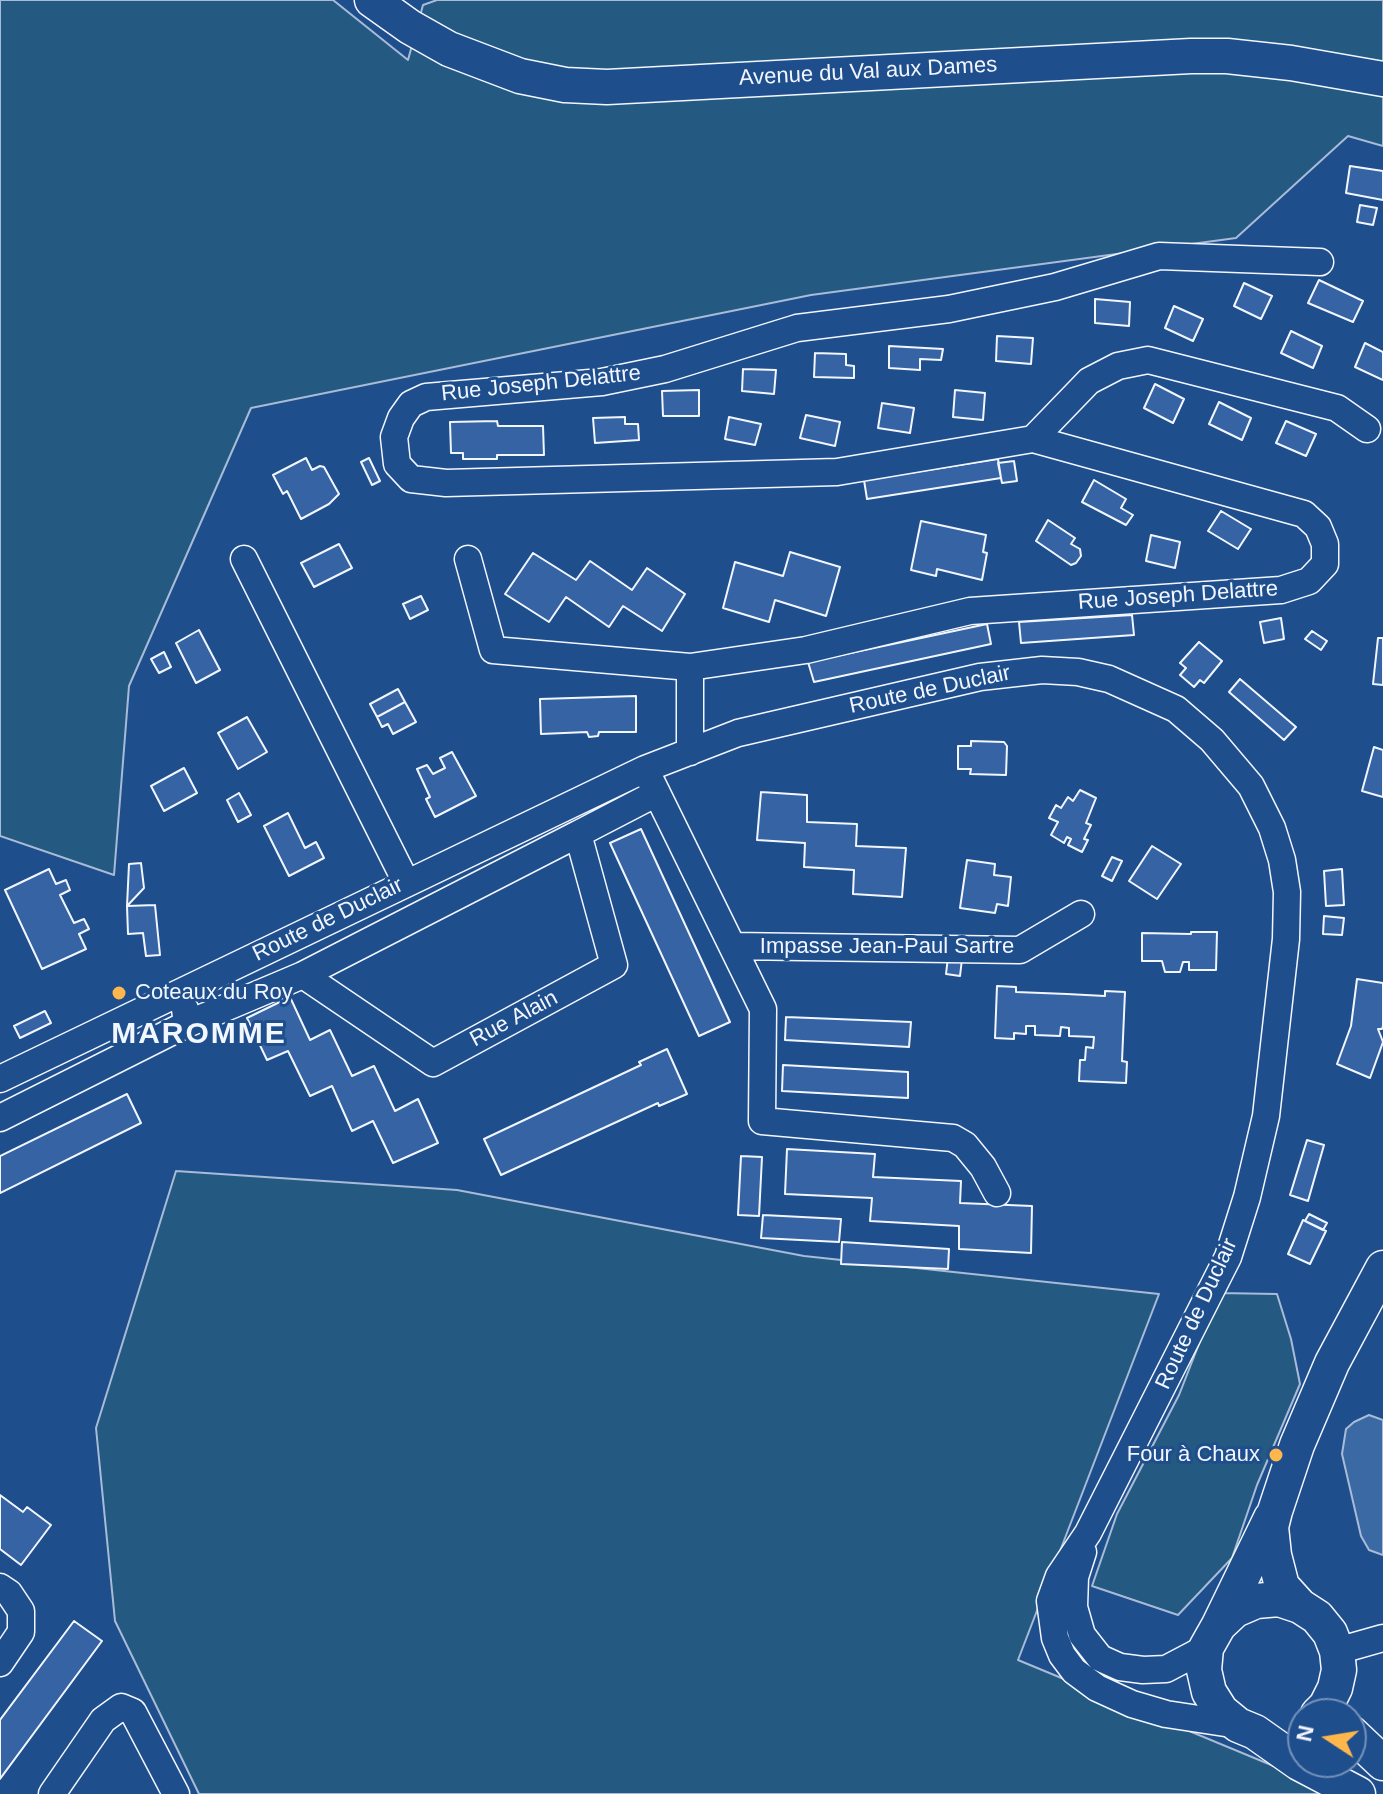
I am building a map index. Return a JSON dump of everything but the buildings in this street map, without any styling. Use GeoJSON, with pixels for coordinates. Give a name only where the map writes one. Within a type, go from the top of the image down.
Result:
{"type":"FeatureCollection","features":[{"type":"Feature","properties":{"kind":"main road","name":"Avenue du Val aux Dames"},"geometry":{"type":"LineString","coordinates":[[372,0],[410,27],[461,55],[520,76],[565,85],[636,86],[1191,56],[1227,56],[1291,63],[1383,79]]}},
{"type":"Feature","properties":{"kind":"main road"},"geometry":{"type":"LineString","coordinates":[[1300,1606],[1282,1586],[1271,1527],[1297,1445],[1332,1363],[1383,1268]]}},
{"type":"Feature","properties":{"kind":"main road"},"geometry":{"type":"LineString","coordinates":[[1275,1511],[1258,1539],[1212,1636],[1204,1670],[1209,1692],[1221,1711],[1246,1729],[1299,1763],[1358,1794]]}},
{"type":"Feature","properties":{"kind":"main road"},"geometry":{"type":"LineString","coordinates":[[1212,1636],[1235,1610],[1256,1601],[1279,1599],[1300,1606],[1317,1617],[1330,1633],[1337,1651],[1339,1670],[1333,1698]]}},
{"type":"Feature","properties":{"kind":"main road"},"geometry":{"type":"LineString","coordinates":[[1246,1729],[1275,1734],[1287,1731]]}},
{"type":"Feature","properties":{"kind":"main road"},"geometry":{"type":"LineString","coordinates":[[1367,1748],[1383,1763]]}},
{"type":"Feature","properties":{"kind":"street","name":"Rue Joseph Delattre"},"geometry":{"type":"LineString","coordinates":[[468,559],[493,650],[690,667],[806,650],[970,611],[1281,590],[1309,581],[1325,564],[1325,544],[1318,527],[1304,514],[1033,439],[837,472],[446,483],[411,479],[397,464],[394,437],[401,418],[411,404],[426,397],[602,382],[665,369],[797,328],[949,309],[1055,287],[1159,256],[1320,262]]}},
{"type":"Feature","properties":{"kind":"street"},"geometry":{"type":"LineString","coordinates":[[1033,439],[1089,381],[1118,366],[1148,360],[1337,408],[1367,429]]}},
{"type":"Feature","properties":{"kind":"street"},"geometry":{"type":"LineString","coordinates":[[244,559],[406,882]]}},
{"type":"Feature","properties":{"kind":"street"},"geometry":{"type":"LineString","coordinates":[[690,667],[690,752]]}},
{"type":"Feature","properties":{"kind":"street","name":"Route de Duclair"},"geometry":{"type":"LineString","coordinates":[[0,1079],[645,769],[738,733],[980,677],[1042,670],[1078,672],[1133,688],[1176,709],[1238,768],[1264,810],[1282,860],[1287,892],[1286,939],[1268,1101],[1258,1157],[1228,1257],[1088,1533],[1059,1576],[1050,1601],[1055,1638],[1062,1655],[1074,1671],[1097,1688],[1132,1704],[1166,1714],[1246,1729]]}},
{"type":"Feature","properties":{"kind":"street"},"geometry":{"type":"LineString","coordinates":[[645,769],[763,1009],[762,1121],[953,1138],[965,1145],[983,1167],[997,1193]]}},
{"type":"Feature","properties":{"kind":"street"},"geometry":{"type":"LineString","coordinates":[[0,1118],[187,1024],[303,975],[657,793]]}},
{"type":"Feature","properties":{"kind":"street","name":"Rue Alain"},"geometry":{"type":"LineString","coordinates":[[303,975],[433,1063],[614,965],[578,834]]}},
{"type":"Feature","properties":{"kind":"street","name":"Impasse Jean-Paul Sartre"},"geometry":{"type":"LineString","coordinates":[[732,946],[1020,950],[1081,914]]}},
{"type":"Feature","properties":{"kind":"street"},"geometry":{"type":"LineString","coordinates":[[185,990],[187,1024]]}},
{"type":"Feature","properties":{"kind":"street","name":"Route de Duclair"},"geometry":{"type":"LineString","coordinates":[[1088,1533],[1075,1577],[1074,1607],[1082,1635],[1100,1658],[1120,1667],[1166,1669],[1212,1636]]}},
{"type":"Feature","properties":{"kind":"street"},"geometry":{"type":"LineString","coordinates":[[0,1587],[9,1593],[21,1611],[21,1632],[0,1663]]}},
{"type":"Feature","properties":{"kind":"street"},"geometry":{"type":"LineString","coordinates":[[1337,1651],[1383,1638]]}},
{"type":"Feature","properties":{"kind":"street"},"geometry":{"type":"LineString","coordinates":[[52,1794],[103,1720],[121,1707],[133,1712],[176,1794]]}},
{"type":"Feature","properties":{"kind":"shaded area"},"geometry":{"type":"Polygon","coordinates":[[[0,0],[333,0],[408,60],[423,5],[437,0],[1383,0],[1383,146],[1348,136],[1236,238],[811,295],[251,408],[129,686],[114,875],[0,836],[0,0]]]}},
{"type":"Feature","properties":{"kind":"shaded area"},"geometry":{"type":"Polygon","coordinates":[[[176,1171],[457,1190],[804,1256],[1159,1294],[1018,1660],[1287,1772],[1287,1778],[1302,1778],[1341,1794],[199,1794],[115,1621],[96,1428],[176,1171]]]}},
{"type":"Feature","properties":{"kind":"shaded area"},"geometry":{"type":"Polygon","coordinates":[[[1219,1293],[1277,1294],[1291,1339],[1300,1384],[1257,1485],[1232,1558],[1178,1615],[1092,1586],[1117,1514],[1179,1395],[1219,1293]]]}},
{"type":"Feature","properties":{"kind":"shaded area"},"geometry":{"type":"Polygon","coordinates":[[[1369,1415],[1383,1420],[1383,1555],[1369,1550],[1361,1536],[1342,1454],[1346,1429],[1369,1415]]]}},
{"type":"Feature","properties":{"kind":"place","name":"Coteaux du Roy"},"geometry":{"type":"Point","coordinates":[119,993]}},
{"type":"Feature","properties":{"kind":"place","name":"Four à Chaux"},"geometry":{"type":"Point","coordinates":[1276,1455]}},
{"type":"Feature","properties":{"kind":"district","name":"MAROMME"},"geometry":{"type":"Point","coordinates":[199,1035]}}]}
